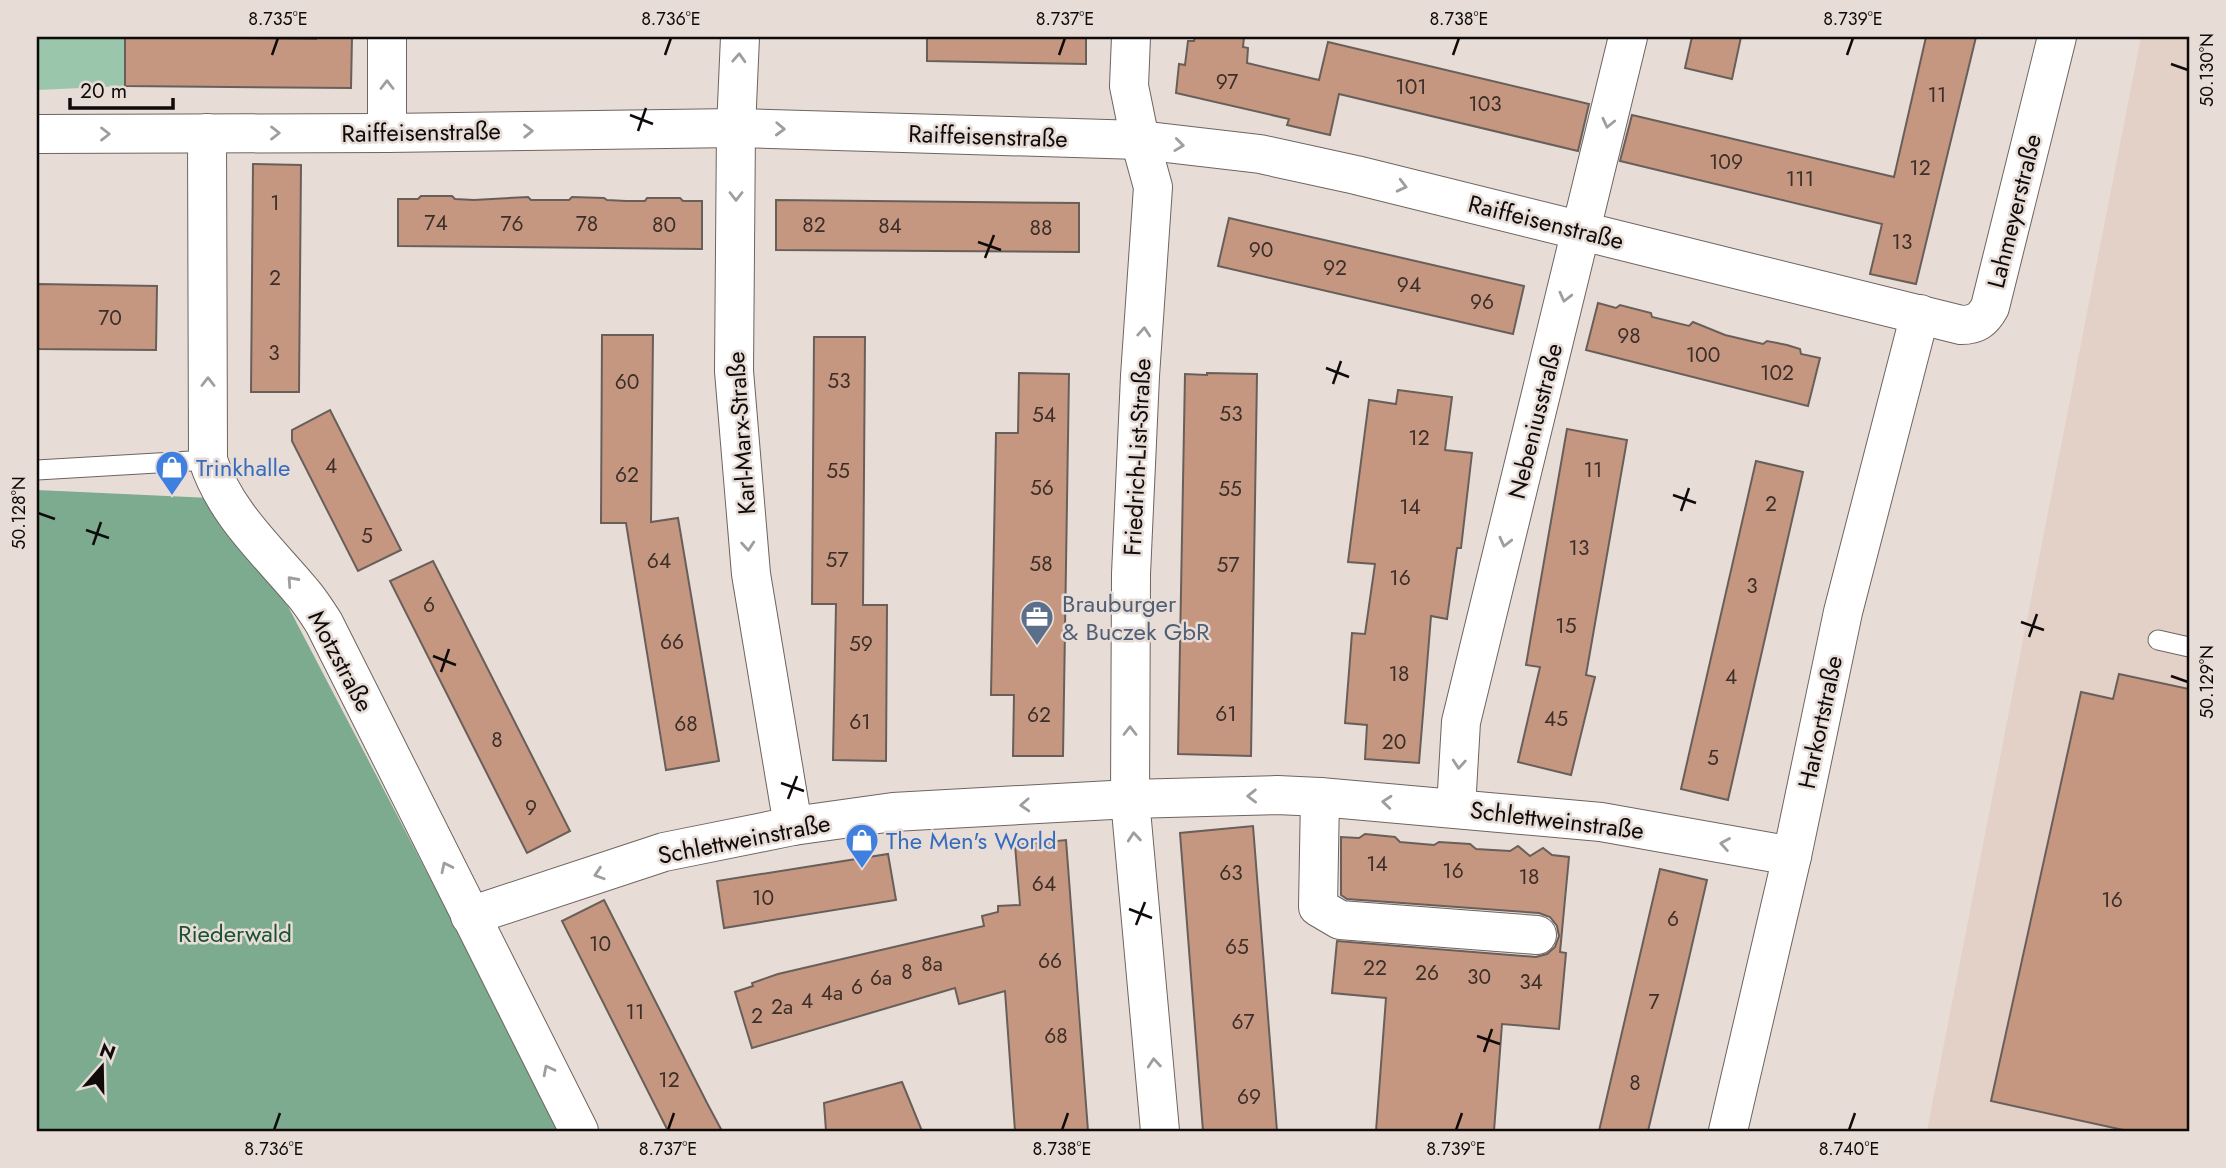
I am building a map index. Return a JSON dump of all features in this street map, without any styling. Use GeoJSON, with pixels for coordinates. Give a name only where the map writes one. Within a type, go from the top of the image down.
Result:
{"type":"FeatureCollection","features":[{"type":"Feature","properties":{"kind":"street"},"geometry":{"type":"LineString","coordinates":[[387,37],[387,133]]}},
{"type":"Feature","properties":{"kind":"street","name":"Karl-Marx-Straße"},"geometry":{"type":"LineString","coordinates":[[740,37],[736,128],[734,371],[751,575],[793,826]]}},
{"type":"Feature","properties":{"kind":"street","name":"Friedrich-List-Straße"},"geometry":{"type":"LineString","coordinates":[[1131,37],[1129,86],[1153,187],[1140,376],[1131,574],[1130,799],[1160,1131]]}},
{"type":"Feature","properties":{"kind":"street","name":"Nebeniusstraße"},"geometry":{"type":"LineString","coordinates":[[1455,808],[1461,722],[1628,37]]}},
{"type":"Feature","properties":{"kind":"street","name":"Lahmeyerstraße"},"geometry":{"type":"LineString","coordinates":[[1920,314],[1961,325],[1972,325],[1984,318],[1990,307],[2057,37]]}},
{"type":"Feature","properties":{"kind":"street","name":"Raiffeisenstraße"},"geometry":{"type":"LineString","coordinates":[[37,134],[736,128],[1140,140],[1261,154],[1369,178],[1920,314]]}},
{"type":"Feature","properties":{"kind":"street","name":"Motzstraße"},"geometry":{"type":"LineString","coordinates":[[207,133],[208,460],[223,496],[261,547],[303,593],[324,623],[579,1131]]}},
{"type":"Feature","properties":{"kind":"street","name":"Harkortstraße"},"geometry":{"type":"LineString","coordinates":[[1728,1131],[1792,856],[1843,612],[1920,314]]}},
{"type":"Feature","properties":{"kind":"street"},"geometry":{"type":"LineString","coordinates":[[1320,797],[1318,907],[1340,920],[1536,935]]}},
{"type":"Feature","properties":{"kind":"street","name":"Schlettweinstraße"},"geometry":{"type":"LineString","coordinates":[[470,916],[664,852],[793,826],[893,812],[1130,799],[1320,797],[1455,808],[1601,822],[1792,856]]}},
{"type":"Feature","properties":{"kind":"lane"},"geometry":{"type":"LineString","coordinates":[[37,470],[208,460]]}},
{"type":"Feature","properties":{"kind":"lane"},"geometry":{"type":"LineString","coordinates":[[2158,640],[2189,647]]}},
{"type":"Feature","properties":{"kind":"shaded area"},"geometry":{"type":"Polygon","coordinates":[[[2141,37],[2189,37],[2189,1131],[1927,1131],[2141,37]]]}},
{"type":"Feature","properties":{"kind":"green space"},"geometry":{"type":"Polygon","coordinates":[[[37,37],[125,37],[125,86],[37,90],[37,37]]]}},
{"type":"Feature","properties":{"kind":"green space","name":"Riederwald"},"geometry":{"type":"Polygon","coordinates":[[[37,490],[232,499],[562,1131],[37,1131],[37,490]]]}},
{"type":"Feature","properties":{"kind":"building"},"geometry":{"type":"Polygon","coordinates":[[[125,37],[352,37],[351,88],[125,86],[125,37]]]}},
{"type":"Feature","properties":{"kind":"building"},"geometry":{"type":"Polygon","coordinates":[[[927,37],[1086,37],[1086,64],[927,61],[927,37]]]}},
{"type":"Feature","properties":{"kind":"building"},"geometry":{"type":"Polygon","coordinates":[[[1195,37],[1244,37],[1243,47],[1248,48],[1247,63],[1319,80],[1328,42],[1589,104],[1578,151],[1339,94],[1330,135],[1287,125],[1289,119],[1176,93],[1179,64],[1185,65],[1188,41],[1194,41],[1195,37]]]}},
{"type":"Feature","properties":{"kind":"building"},"geometry":{"type":"Polygon","coordinates":[[[1692,37],[1741,37],[1732,79],[1685,68],[1692,37]]]}},
{"type":"Feature","properties":{"kind":"building"},"geometry":{"type":"Polygon","coordinates":[[[1926,37],[1976,37],[1916,284],[1870,274],[1882,224],[1620,161],[1632,115],[1894,177],[1926,37]]]}},
{"type":"Feature","properties":{"kind":"building"},"geometry":{"type":"Polygon","coordinates":[[[253,164],[301,165],[299,392],[251,392],[253,164]]]}},
{"type":"Feature","properties":{"kind":"building"},"geometry":{"type":"Polygon","coordinates":[[[421,196],[452,196],[455,199],[474,200],[528,197],[531,200],[569,200],[572,197],[626,201],[680,198],[683,201],[702,201],[702,249],[398,246],[398,199],[418,199],[421,196]]]}},
{"type":"Feature","properties":{"kind":"building"},"geometry":{"type":"Polygon","coordinates":[[[776,200],[1079,203],[1079,252],[776,250],[776,200]]]}},
{"type":"Feature","properties":{"kind":"building"},"geometry":{"type":"Polygon","coordinates":[[[1229,218],[1524,286],[1513,334],[1218,266],[1229,218]]]}},
{"type":"Feature","properties":{"kind":"building"},"geometry":{"type":"Polygon","coordinates":[[[37,284],[157,286],[156,350],[37,349],[37,284]]]}},
{"type":"Feature","properties":{"kind":"building"},"geometry":{"type":"Polygon","coordinates":[[[1598,303],[1616,308],[1620,305],[1651,313],[1652,317],[1689,326],[1693,322],[1725,335],[1763,344],[1767,341],[1787,345],[1800,349],[1801,354],[1820,358],[1808,406],[1586,350],[1598,303]]]}},
{"type":"Feature","properties":{"kind":"building"},"geometry":{"type":"Polygon","coordinates":[[[602,335],[653,335],[651,522],[678,518],[719,761],[666,770],[626,523],[601,523],[602,335]]]}},
{"type":"Feature","properties":{"kind":"building"},"geometry":{"type":"Polygon","coordinates":[[[814,337],[865,337],[863,605],[887,605],[886,761],[833,760],[836,604],[812,604],[814,337]]]}},
{"type":"Feature","properties":{"kind":"building"},"geometry":{"type":"Polygon","coordinates":[[[1019,373],[1069,374],[1063,756],[1013,756],[1014,695],[991,695],[996,433],[1018,433],[1019,373]]]}},
{"type":"Feature","properties":{"kind":"building"},"geometry":{"type":"Polygon","coordinates":[[[1185,374],[1257,374],[1251,756],[1178,754],[1185,374]]]}},
{"type":"Feature","properties":{"kind":"building"},"geometry":{"type":"Polygon","coordinates":[[[1398,390],[1452,397],[1445,450],[1472,453],[1461,548],[1457,548],[1447,619],[1431,616],[1419,763],[1365,759],[1367,725],[1345,723],[1352,633],[1365,634],[1375,564],[1348,562],[1369,400],[1396,404],[1398,390]]]}},
{"type":"Feature","properties":{"kind":"building"},"geometry":{"type":"Polygon","coordinates":[[[330,410],[401,550],[358,571],[292,441],[292,430],[330,410]]]}},
{"type":"Feature","properties":{"kind":"building"},"geometry":{"type":"Polygon","coordinates":[[[1567,429],[1627,440],[1586,675],[1595,677],[1571,775],[1518,762],[1540,667],[1526,665],[1567,429]]]}},
{"type":"Feature","properties":{"kind":"building"},"geometry":{"type":"Polygon","coordinates":[[[1756,461],[1803,472],[1728,800],[1681,789],[1756,461]]]}},
{"type":"Feature","properties":{"kind":"building"},"geometry":{"type":"Polygon","coordinates":[[[433,561],[570,831],[527,853],[390,581],[433,561]]]}},
{"type":"Feature","properties":{"kind":"building"},"geometry":{"type":"Polygon","coordinates":[[[2119,674],[2189,689],[2189,1131],[2128,1131],[1991,1101],[2081,692],[2113,699],[2119,674]]]}},
{"type":"Feature","properties":{"kind":"building"},"geometry":{"type":"Polygon","coordinates":[[[1253,826],[1277,1131],[1203,1131],[1180,833],[1253,826]]]}},
{"type":"Feature","properties":{"kind":"building"},"geometry":{"type":"Polygon","coordinates":[[[1365,834],[1395,837],[1400,842],[1470,844],[1476,849],[1510,851],[1518,846],[1530,856],[1543,848],[1552,855],[1569,857],[1560,952],[1566,953],[1559,1029],[1502,1024],[1494,1131],[1376,1131],[1386,998],[1332,993],[1337,941],[1536,957],[1547,954],[1555,947],[1559,936],[1557,926],[1550,917],[1539,913],[1347,899],[1341,895],[1341,837],[1359,838],[1365,834]]]}},
{"type":"Feature","properties":{"kind":"building"},"geometry":{"type":"Polygon","coordinates":[[[1066,840],[1088,1131],[1015,1131],[1005,991],[959,1004],[955,988],[752,1048],[735,992],[778,974],[984,926],[982,916],[998,912],[998,906],[1020,905],[1015,845],[1066,840]]]}},
{"type":"Feature","properties":{"kind":"building"},"geometry":{"type":"Polygon","coordinates":[[[888,854],[896,900],[724,928],[717,881],[888,854]]]}},
{"type":"Feature","properties":{"kind":"building"},"geometry":{"type":"Polygon","coordinates":[[[1660,869],[1707,880],[1686,971],[1648,1131],[1599,1131],[1660,869]]]}},
{"type":"Feature","properties":{"kind":"building"},"geometry":{"type":"Polygon","coordinates":[[[604,900],[722,1131],[668,1131],[562,921],[604,900]]]}},
{"type":"Feature","properties":{"kind":"building"},"geometry":{"type":"Polygon","coordinates":[[[902,1082],[922,1131],[826,1131],[824,1103],[902,1082]]]}},
{"type":"Feature","properties":{"kind":"place","name":"Trinkhalle"},"geometry":{"type":"Point","coordinates":[172,497]}},
{"type":"Feature","properties":{"kind":"place","name":"Brauburger & Buczek GbR"},"geometry":{"type":"Point","coordinates":[1037,647]}},
{"type":"Feature","properties":{"kind":"place","name":"The Men's World"},"geometry":{"type":"Point","coordinates":[862,870]}}]}
